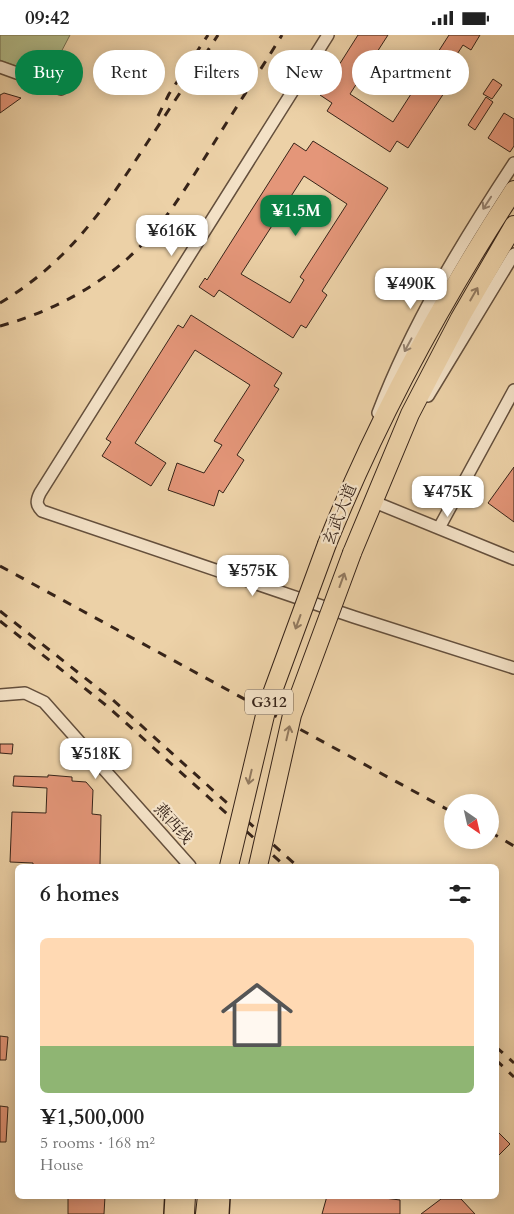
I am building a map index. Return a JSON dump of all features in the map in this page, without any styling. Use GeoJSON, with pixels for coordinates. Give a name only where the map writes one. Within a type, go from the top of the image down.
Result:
{"type":"FeatureCollection","features":[{"type":"Feature","properties":{"kind":"highway","name":"玄武大道"},"geometry":{"type":"LineString","coordinates":[[229,864],[267,707],[352,481],[380,423],[442,306],[514,190]]}},
{"type":"Feature","properties":{"kind":"highway","name":"玄武大道"},"geometry":{"type":"LineString","coordinates":[[258,864],[292,715],[372,501],[410,414],[460,318],[510,231]]}},
{"type":"Feature","properties":{"kind":"highway"},"geometry":{"type":"LineString","coordinates":[[185,1214],[186,1199]]}},
{"type":"Feature","properties":{"kind":"highway"},"geometry":{"type":"LineString","coordinates":[[205,1214],[207,1199]]}},
{"type":"Feature","properties":{"kind":"main road"},"geometry":{"type":"LineString","coordinates":[[172,1214],[173,1199]]}},
{"type":"Feature","properties":{"kind":"main road"},"geometry":{"type":"LineString","coordinates":[[221,1214],[222,1199]]}},
{"type":"Feature","properties":{"kind":"street"},"geometry":{"type":"LineString","coordinates":[[328,35],[36,500],[42,511],[354,617],[514,668]]}},
{"type":"Feature","properties":{"kind":"street"},"geometry":{"type":"LineString","coordinates":[[0,67],[15,72]]}},
{"type":"Feature","properties":{"kind":"street"},"geometry":{"type":"LineString","coordinates":[[352,481],[394,371],[464,238],[514,163]]}},
{"type":"Feature","properties":{"kind":"street"},"geometry":{"type":"LineString","coordinates":[[382,478],[470,325],[514,254]]}},
{"type":"Feature","properties":{"kind":"street"},"geometry":{"type":"LineString","coordinates":[[439,528],[514,390]]}},
{"type":"Feature","properties":{"kind":"street"},"geometry":{"type":"LineString","coordinates":[[372,501],[514,559]]}},
{"type":"Feature","properties":{"kind":"street","name":"燕西线"},"geometry":{"type":"LineString","coordinates":[[0,695],[25,693],[44,702],[188,864]]}},
{"type":"Feature","properties":{"kind":"green space"},"geometry":{"type":"Polygon","coordinates":[[[0,35],[70,35],[62,50],[15,50],[15,65],[0,60],[0,35]]]}},
{"type":"Feature","properties":{"kind":"building"},"geometry":{"type":"Polygon","coordinates":[[[358,35],[388,35],[378,50],[352,50],[352,91],[350,94],[393,122],[410,95],[443,95],[408,148],[397,141],[390,152],[327,111],[332,103],[320,95],[342,95],[342,60],[358,35]]]}},
{"type":"Feature","properties":{"kind":"building"},"geometry":{"type":"Polygon","coordinates":[[[449,35],[480,35],[471,50],[463,45],[460,50],[439,50],[449,35]]]}},
{"type":"Feature","properties":{"kind":"building"},"geometry":{"type":"Polygon","coordinates":[[[493,79],[502,85],[492,99],[483,94],[493,79]]]}},
{"type":"Feature","properties":{"kind":"building"},"geometry":{"type":"Polygon","coordinates":[[[4,93],[21,98],[0,113],[0,95],[4,93]]]}},
{"type":"Feature","properties":{"kind":"building"},"geometry":{"type":"Polygon","coordinates":[[[486,97],[493,102],[475,130],[468,125],[486,97]]]}},
{"type":"Feature","properties":{"kind":"building"},"geometry":{"type":"Polygon","coordinates":[[[504,113],[514,119],[514,146],[510,152],[488,138],[504,113]]]}},
{"type":"Feature","properties":{"kind":"building"},"geometry":{"type":"Polygon","coordinates":[[[313,141],[388,188],[322,291],[327,295],[306,328],[301,325],[293,338],[219,290],[214,297],[199,287],[205,278],[207,280],[294,143],[306,151],[313,141]],[[304,176],[241,274],[290,303],[304,280],[300,277],[347,204],[304,176]]]}},
{"type":"Feature","properties":{"kind":"building"},"geometry":{"type":"Polygon","coordinates":[[[191,315],[282,373],[274,386],[279,389],[237,455],[244,460],[223,493],[219,490],[214,506],[168,490],[177,463],[204,473],[222,445],[214,441],[250,385],[195,350],[135,443],[166,463],[151,486],[102,456],[111,442],[106,439],[178,325],[183,328],[191,315]]]}},
{"type":"Feature","properties":{"kind":"building"},"geometry":{"type":"Polygon","coordinates":[[[514,467],[514,522],[488,503],[514,467]]]}},
{"type":"Feature","properties":{"kind":"building"},"geometry":{"type":"Polygon","coordinates":[[[0,744],[13,744],[12,754],[0,753],[0,744]]]}},
{"type":"Feature","properties":{"kind":"building"},"geometry":{"type":"Polygon","coordinates":[[[48,775],[72,777],[72,781],[86,782],[93,790],[92,814],[101,815],[100,864],[10,862],[12,812],[46,813],[47,788],[13,786],[14,776],[48,777],[48,775]]]}},
{"type":"Feature","properties":{"kind":"building"},"geometry":{"type":"Polygon","coordinates":[[[0,1036],[8,1037],[6,1060],[0,1060],[0,1036]]]}},
{"type":"Feature","properties":{"kind":"building"},"geometry":{"type":"Polygon","coordinates":[[[0,1106],[8,1107],[6,1142],[0,1142],[0,1106]]]}},
{"type":"Feature","properties":{"kind":"building"},"geometry":{"type":"Polygon","coordinates":[[[499,1133],[510,1144],[499,1155],[499,1133]]]}},
{"type":"Feature","properties":{"kind":"building"},"geometry":{"type":"Polygon","coordinates":[[[68,1199],[105,1199],[104,1214],[68,1214],[68,1199]]]}},
{"type":"Feature","properties":{"kind":"building"},"geometry":{"type":"Polygon","coordinates":[[[326,1199],[400,1200],[400,1214],[322,1214],[326,1199]]]}},
{"type":"Feature","properties":{"kind":"building"},"geometry":{"type":"Polygon","coordinates":[[[441,1199],[461,1199],[475,1214],[421,1214],[441,1199]]]}},
{"type":"Feature","properties":{"kind":"railway"},"geometry":{"type":"LineString","coordinates":[[158,116],[169,94],[208,35]]}},
{"type":"Feature","properties":{"kind":"railway"},"geometry":{"type":"LineString","coordinates":[[0,303],[25,287],[47,269],[85,231],[117,187],[218,35]]}},
{"type":"Feature","properties":{"kind":"railway"},"geometry":{"type":"LineString","coordinates":[[0,326],[41,312],[80,293],[117,268],[133,254],[157,228],[180,196],[282,35]]}},
{"type":"Feature","properties":{"kind":"railway"},"geometry":{"type":"LineString","coordinates":[[0,566],[444,808]]}},
{"type":"Feature","properties":{"kind":"railway"},"geometry":{"type":"LineString","coordinates":[[0,611],[113,700],[295,864]]}},
{"type":"Feature","properties":{"kind":"railway"},"geometry":{"type":"LineString","coordinates":[[0,621],[107,706],[283,864]]}},
{"type":"Feature","properties":{"kind":"railway"},"geometry":{"type":"LineString","coordinates":[[499,837],[514,846]]}},
{"type":"Feature","properties":{"kind":"railway"},"geometry":{"type":"LineString","coordinates":[[499,1050],[514,1063]]}},
{"type":"Feature","properties":{"kind":"railway"},"geometry":{"type":"LineString","coordinates":[[499,1063],[514,1077]]}}]}
